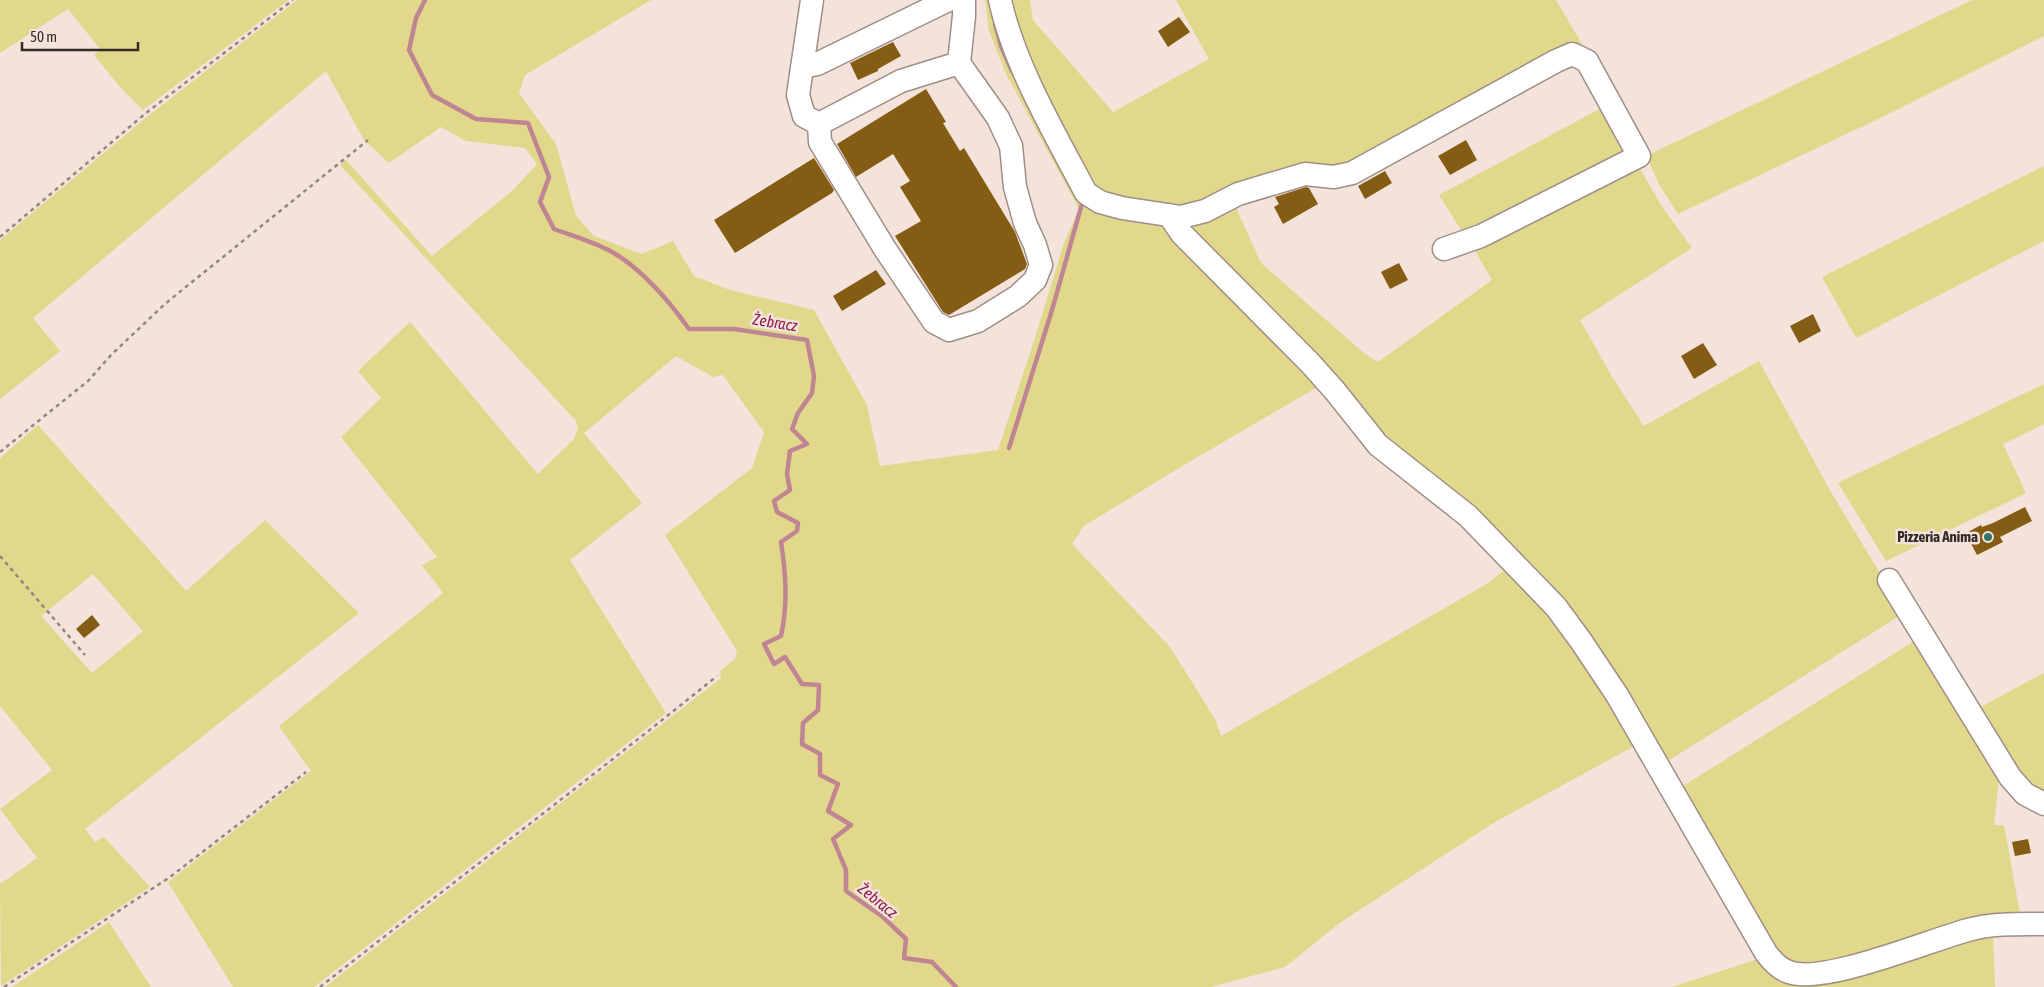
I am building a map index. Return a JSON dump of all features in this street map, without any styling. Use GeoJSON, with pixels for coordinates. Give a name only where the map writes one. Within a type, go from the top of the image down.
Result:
{"type":"FeatureCollection","features":[{"type":"Feature","properties":{"kind":"lane"},"geometry":{"type":"LineString","coordinates":[[812,0],[798,95],[804,116],[819,124]]}},
{"type":"Feature","properties":{"kind":"lane"},"geometry":{"type":"LineString","coordinates":[[802,67],[818,64],[948,0]]}},
{"type":"Feature","properties":{"kind":"lane"},"geometry":{"type":"LineString","coordinates":[[819,124],[820,142],[934,322],[948,330],[978,321],[1018,296],[1035,280],[1041,265],[1035,245],[1025,223],[1015,187],[1011,146],[998,118],[959,63],[964,0]]}},
{"type":"Feature","properties":{"kind":"lane"},"geometry":{"type":"LineString","coordinates":[[1000,0],[1004,19],[1017,56],[1086,193],[1100,202],[1122,208],[1181,217],[1205,211],[1238,194],[1304,174],[1334,177],[1352,173],[1556,61],[1572,54],[1586,61],[1639,156],[1481,236],[1444,249]]}},
{"type":"Feature","properties":{"kind":"lane"},"geometry":{"type":"LineString","coordinates":[[819,124],[901,81],[959,63]]}},
{"type":"Feature","properties":{"kind":"lane"},"geometry":{"type":"LineString","coordinates":[[1170,215],[1182,234],[1316,370],[1378,445],[1468,516],[1556,607],[1617,695],[1766,952],[1780,968],[1798,974],[1823,973],[1868,962],[1969,930],[1999,924],[2044,924]]}},
{"type":"Feature","properties":{"kind":"lane"},"geometry":{"type":"LineString","coordinates":[[1889,580],[2010,777],[2024,794],[2044,804]]}},
{"type":"Feature","properties":{"kind":"path"},"geometry":{"type":"LineString","coordinates":[[0,237],[146,113],[293,0]]}},
{"type":"Feature","properties":{"kind":"path"},"geometry":{"type":"LineString","coordinates":[[0,452],[88,380],[112,354],[166,303],[368,140]]}},
{"type":"Feature","properties":{"kind":"path"},"geometry":{"type":"LineString","coordinates":[[0,556],[85,655]]}},
{"type":"Feature","properties":{"kind":"path"},"geometry":{"type":"LineString","coordinates":[[320,987],[629,747],[717,676]]}},
{"type":"Feature","properties":{"kind":"path"},"geometry":{"type":"LineString","coordinates":[[4,987],[170,877],[306,772]]}},
{"type":"Feature","properties":{"kind":"shaded area"},"geometry":{"type":"Polygon","coordinates":[[[0,0],[289,0],[143,110],[119,86],[94,55],[100,49],[68,9],[0,53],[0,0]]]}},
{"type":"Feature","properties":{"kind":"shaded area"},"geometry":{"type":"Polygon","coordinates":[[[297,0],[651,0],[525,75],[519,93],[556,144],[576,216],[594,236],[642,254],[673,241],[694,276],[730,290],[814,310],[867,405],[880,466],[998,450],[1064,243],[1079,209],[1006,74],[989,31],[985,0],[1030,0],[1033,20],[1113,112],[1209,59],[1176,0],[1556,0],[1589,56],[1351,167],[1234,203],[1261,263],[1365,354],[1378,362],[1492,280],[1471,244],[1635,160],[1661,205],[1692,248],[1580,320],[1611,375],[1644,426],[1759,361],[1831,492],[1904,613],[1666,762],[1638,744],[1495,822],[1341,922],[1285,967],[1211,987],[325,987],[721,678],[720,671],[735,659],[737,651],[665,535],[752,468],[764,432],[723,375],[713,377],[676,356],[584,433],[642,503],[570,560],[666,713],[314,987],[233,987],[168,882],[311,771],[279,726],[443,593],[422,565],[437,557],[341,437],[381,398],[358,371],[410,322],[538,474],[574,439],[578,429],[576,421],[340,165],[346,160],[432,256],[512,191],[537,164],[525,148],[466,141],[441,127],[389,163],[364,140],[326,71],[33,318],[60,351],[0,399],[0,240],[148,116],[297,0]],[[1321,385],[1084,526],[1072,544],[1170,647],[1215,719],[1221,736],[1485,585],[1509,567],[1321,385]]]}},
{"type":"Feature","properties":{"kind":"shaded area"},"geometry":{"type":"Polygon","coordinates":[[[1972,0],[2044,0],[2044,36],[1899,109],[1678,214],[1660,186],[1646,156],[1972,0]]]}},
{"type":"Feature","properties":{"kind":"shaded area"},"geometry":{"type":"Polygon","coordinates":[[[1607,105],[1633,155],[1466,238],[1439,195],[1607,105]]]}},
{"type":"Feature","properties":{"kind":"shaded area"},"geometry":{"type":"Polygon","coordinates":[[[2044,166],[2044,241],[1856,338],[1822,277],[2044,166]]]}},
{"type":"Feature","properties":{"kind":"shaded area"},"geometry":{"type":"Polygon","coordinates":[[[2044,384],[2044,424],[2003,444],[2026,493],[1886,561],[1838,483],[2044,384]]]}},
{"type":"Feature","properties":{"kind":"shaded area"},"geometry":{"type":"Polygon","coordinates":[[[38,425],[186,591],[265,520],[359,613],[85,829],[95,842],[104,837],[150,887],[1,986],[0,884],[37,858],[0,809],[52,770],[0,706],[0,458],[38,425]],[[93,574],[41,616],[92,673],[143,631],[93,574]]]}},
{"type":"Feature","properties":{"kind":"shaded area"},"geometry":{"type":"Polygon","coordinates":[[[1919,638],[2000,770],[1994,825],[2004,825],[2021,919],[1798,968],[1779,954],[1680,788],[1919,638]]]}},
{"type":"Feature","properties":{"kind":"shaded area"},"geometry":{"type":"Polygon","coordinates":[[[2044,673],[2044,794],[2027,786],[1973,711],[2044,673]]]}},
{"type":"Feature","properties":{"kind":"shaded area"},"geometry":{"type":"Polygon","coordinates":[[[109,922],[151,987],[12,987],[109,922]]]}},
{"type":"Feature","properties":{"kind":"shaded area"},"geometry":{"type":"Polygon","coordinates":[[[1993,930],[1995,987],[1672,987],[1761,958],[1785,980],[1817,984],[1993,930]]]}},
{"type":"Feature","properties":{"kind":"building"},"geometry":{"type":"Polygon","coordinates":[[[1179,17],[1190,32],[1168,47],[1158,31],[1179,17]]]}},
{"type":"Feature","properties":{"kind":"building"},"geometry":{"type":"Polygon","coordinates":[[[893,42],[901,56],[878,69],[878,71],[858,80],[850,63],[893,42]]]}},
{"type":"Feature","properties":{"kind":"building"},"geometry":{"type":"Polygon","coordinates":[[[926,89],[946,122],[943,123],[960,151],[964,148],[1015,232],[1027,264],[1025,269],[949,315],[943,312],[895,236],[921,221],[900,187],[910,181],[893,154],[856,177],[837,144],[926,89]]]}},
{"type":"Feature","properties":{"kind":"building"},"geometry":{"type":"Polygon","coordinates":[[[1466,140],[1477,160],[1450,175],[1438,156],[1466,140]]]}},
{"type":"Feature","properties":{"kind":"building"},"geometry":{"type":"Polygon","coordinates":[[[814,158],[834,190],[832,193],[735,253],[714,220],[814,158]]]}},
{"type":"Feature","properties":{"kind":"building"},"geometry":{"type":"Polygon","coordinates":[[[1385,171],[1392,183],[1365,199],[1358,186],[1385,171]]]}},
{"type":"Feature","properties":{"kind":"building"},"geometry":{"type":"Polygon","coordinates":[[[1306,187],[1309,188],[1318,204],[1283,224],[1274,207],[1279,204],[1275,197],[1306,187]]]}},
{"type":"Feature","properties":{"kind":"building"},"geometry":{"type":"Polygon","coordinates":[[[1399,263],[1408,280],[1390,289],[1381,272],[1399,263]]]}},
{"type":"Feature","properties":{"kind":"building"},"geometry":{"type":"Polygon","coordinates":[[[876,270],[886,284],[842,311],[833,296],[876,270]]]}},
{"type":"Feature","properties":{"kind":"building"},"geometry":{"type":"Polygon","coordinates":[[[1813,314],[1821,331],[1799,343],[1790,326],[1813,314]]]}},
{"type":"Feature","properties":{"kind":"building"},"geometry":{"type":"Polygon","coordinates":[[[1703,343],[1717,365],[1694,379],[1681,356],[1703,343]]]}},
{"type":"Feature","properties":{"kind":"building"},"geometry":{"type":"Polygon","coordinates":[[[2025,507],[2032,521],[2000,537],[2003,542],[1977,555],[1967,536],[1968,532],[1981,525],[1982,527],[1993,523],[2025,507]]]}},
{"type":"Feature","properties":{"kind":"building"},"geometry":{"type":"Polygon","coordinates":[[[92,615],[100,625],[84,638],[76,629],[92,615]]]}},
{"type":"Feature","properties":{"kind":"building"},"geometry":{"type":"Polygon","coordinates":[[[2028,839],[2031,853],[2015,856],[2012,842],[2028,839]]]}},
{"type":"Feature","properties":{"kind":"waterway","name":"Żebracz"},"geometry":{"type":"LineString","coordinates":[[425,0],[416,18],[409,50],[432,95],[476,119],[528,123],[549,177],[540,202],[554,229],[598,245],[634,267],[654,286],[689,329],[734,329],[807,340],[814,376],[812,393],[798,413],[792,429],[807,444],[790,451],[787,474],[790,490],[774,501],[777,512],[798,523],[797,531],[781,542],[786,589],[781,636],[764,644],[774,664],[785,657],[802,684],[819,685],[818,710],[803,723],[802,744],[820,754],[820,775],[838,784],[828,811],[851,825],[833,839],[846,870],[846,891],[883,917],[906,939],[904,958],[932,962],[956,987]]}},
{"type":"Feature","properties":{"kind":"waterway"},"geometry":{"type":"LineString","coordinates":[[995,24],[1001,46],[1012,71]]}},
{"type":"Feature","properties":{"kind":"waterway"},"geometry":{"type":"LineString","coordinates":[[1009,448],[1052,310],[1083,200]]}},
{"type":"Feature","properties":{"kind":"place","name":"Pizzeria Anima"},"geometry":{"type":"Point","coordinates":[1988,537]}}]}
